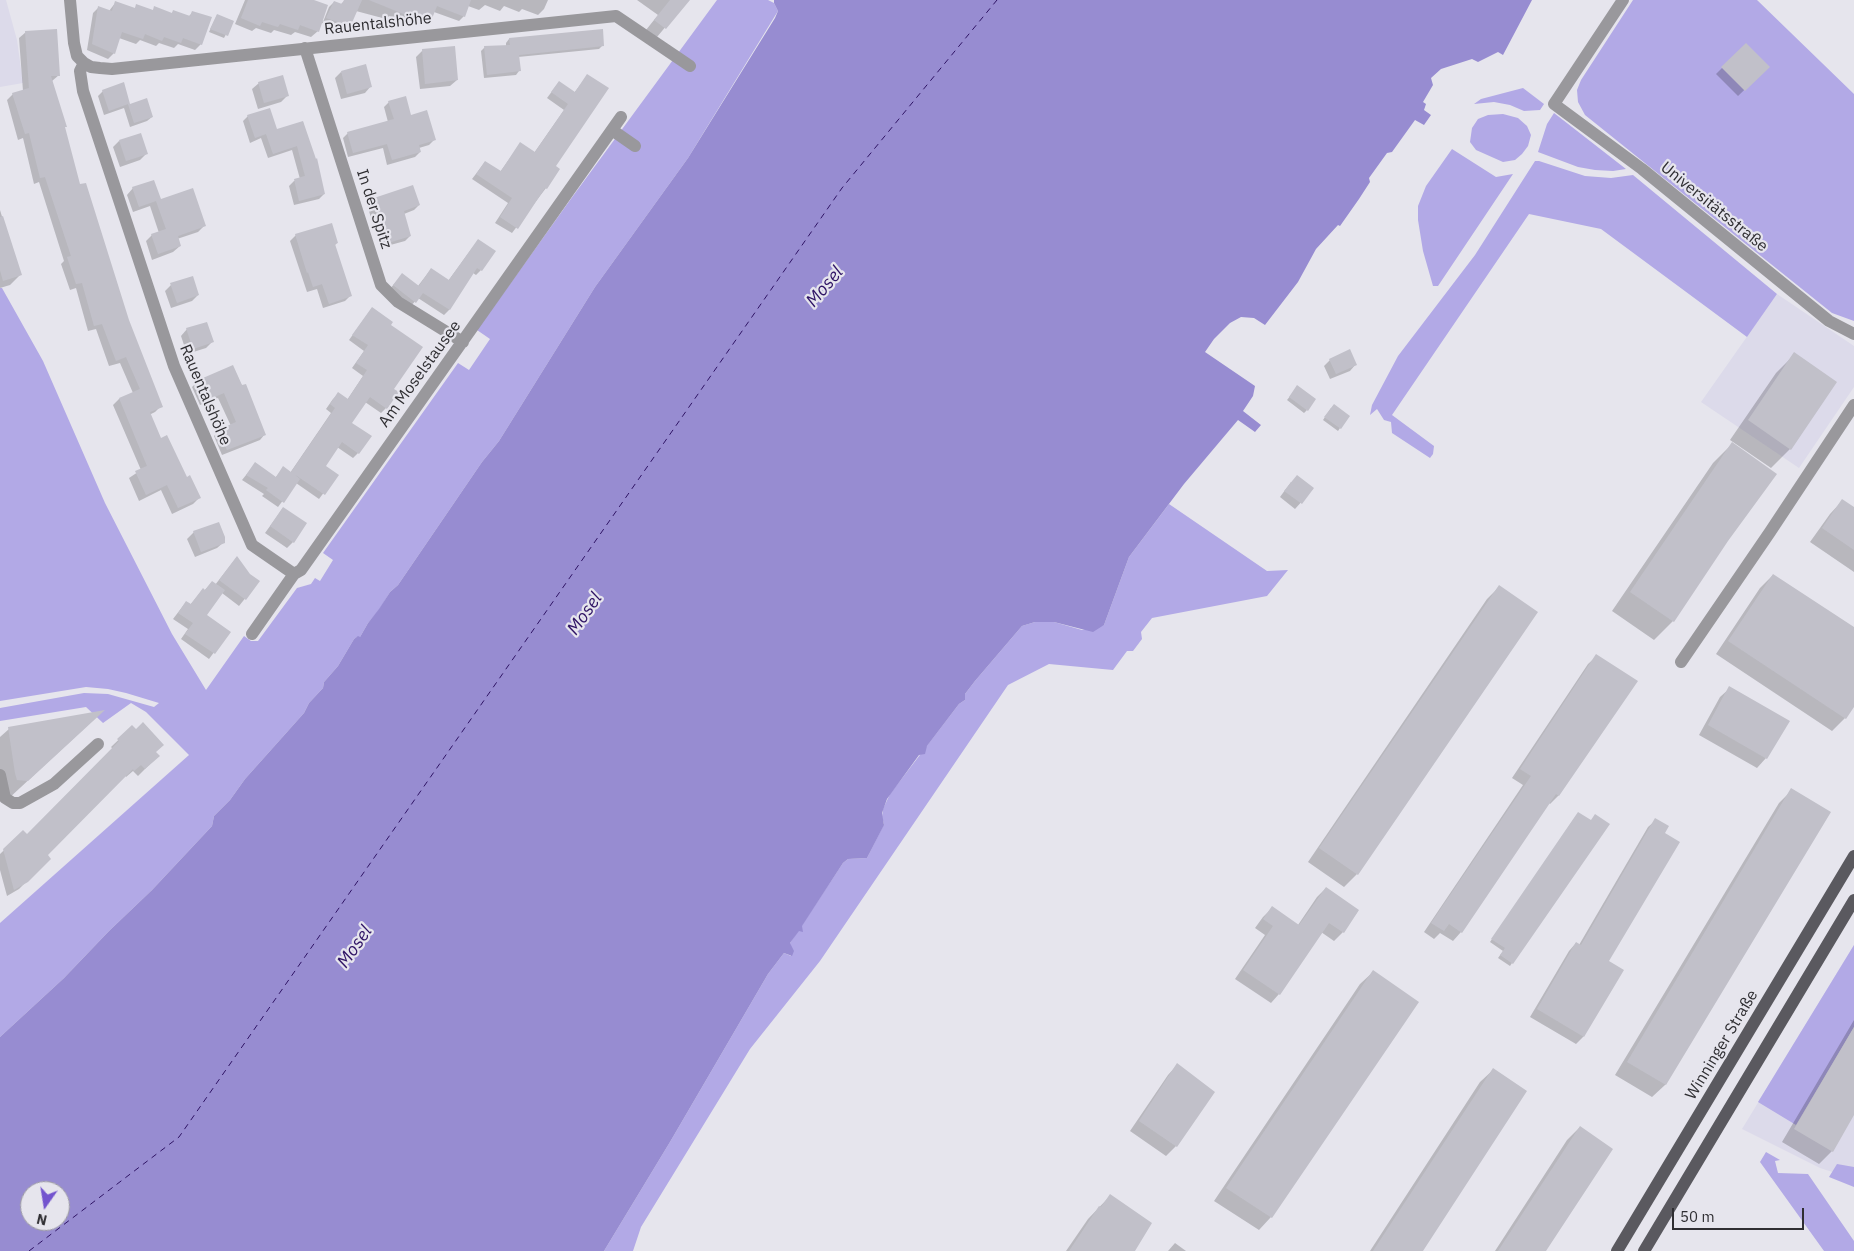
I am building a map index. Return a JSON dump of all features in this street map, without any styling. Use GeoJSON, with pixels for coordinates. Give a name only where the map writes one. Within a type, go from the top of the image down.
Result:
{"type":"FeatureCollection","features":[{"type":"Feature","properties":{"kind":"main road","name":"Winninger Straße"},"geometry":{"type":"LineString","coordinates":[[1617,1251],[1854,856]]}},
{"type":"Feature","properties":{"kind":"main road"},"geometry":{"type":"LineString","coordinates":[[1644,1251],[1854,900]]}},
{"type":"Feature","properties":{"kind":"street","name":"Rauentalshöhe"},"geometry":{"type":"LineString","coordinates":[[70,0],[77,56],[91,67],[112,69],[616,16],[690,66]]}},
{"type":"Feature","properties":{"kind":"street","name":"Universitätsstraße"},"geometry":{"type":"LineString","coordinates":[[1623,0],[1554,104],[1642,169],[1829,321],[1854,334]]}},
{"type":"Feature","properties":{"kind":"street","name":"In der Spitz"},"geometry":{"type":"LineString","coordinates":[[305,48],[380,285],[398,302],[463,342]]}},
{"type":"Feature","properties":{"kind":"street","name":"Rauentalshöhe"},"geometry":{"type":"LineString","coordinates":[[84,63],[80,71],[83,91],[174,366],[252,545],[294,574]]}},
{"type":"Feature","properties":{"kind":"street","name":"Am Moselstausee"},"geometry":{"type":"LineString","coordinates":[[252,634],[294,574],[302,570],[621,117]]}},
{"type":"Feature","properties":{"kind":"street"},"geometry":{"type":"LineString","coordinates":[[612,130],[635,146]]}},
{"type":"Feature","properties":{"kind":"street"},"geometry":{"type":"LineString","coordinates":[[1681,662],[1854,405]]}},
{"type":"Feature","properties":{"kind":"street"},"geometry":{"type":"LineString","coordinates":[[0,775],[5,798],[13,803],[20,803],[54,784],[98,744]]}},
{"type":"Feature","properties":{"kind":"shaded area"},"geometry":{"type":"Polygon","coordinates":[[[0,0],[6,0],[17,40],[23,83],[0,87],[0,0]]]}},
{"type":"Feature","properties":{"kind":"shaded area"},"geometry":{"type":"Polygon","coordinates":[[[717,0],[768,0],[774,3],[778,11],[688,158],[595,287],[499,441],[482,462],[360,637],[354,639],[338,666],[324,682],[323,688],[309,703],[304,713],[245,779],[230,800],[214,816],[212,826],[152,890],[64,978],[0,1037],[0,923],[189,755],[146,712],[131,703],[103,723],[86,707],[0,721],[0,708],[84,693],[108,694],[154,707],[159,703],[108,689],[86,687],[0,701],[0,288],[2,288],[43,361],[105,503],[172,634],[206,690],[244,636],[251,641],[258,641],[297,588],[311,584],[315,578],[320,581],[333,560],[323,553],[458,363],[469,370],[490,339],[477,330],[717,0]]]}},
{"type":"Feature","properties":{"kind":"shaded area"},"geometry":{"type":"Polygon","coordinates":[[[1633,0],[1757,0],[1854,94],[1854,321],[1832,313],[1585,115],[1578,102],[1577,90],[1581,80],[1633,0]]]}},
{"type":"Feature","properties":{"kind":"shaded area"},"geometry":{"type":"Polygon","coordinates":[[[1523,88],[1544,104],[1540,110],[1524,111],[1510,105],[1494,102],[1474,104],[1481,99],[1523,88]]]}},
{"type":"Feature","properties":{"kind":"shaded area"},"geometry":{"type":"Polygon","coordinates":[[[1554,113],[1626,169],[1613,171],[1578,167],[1538,152],[1547,124],[1554,113]]]}},
{"type":"Feature","properties":{"kind":"shaded area"},"geometry":{"type":"Polygon","coordinates":[[[1503,114],[1518,118],[1527,126],[1531,135],[1528,146],[1522,154],[1515,160],[1503,162],[1476,150],[1470,142],[1472,128],[1478,119],[1488,115],[1503,114]]]}},
{"type":"Feature","properties":{"kind":"shaded area"},"geometry":{"type":"Polygon","coordinates":[[[1452,149],[1496,177],[1513,174],[1438,286],[1433,286],[1423,251],[1418,220],[1418,206],[1426,186],[1452,149]]]}},
{"type":"Feature","properties":{"kind":"shaded area"},"geometry":{"type":"Polygon","coordinates":[[[1535,161],[1585,176],[1611,178],[1633,175],[1777,294],[1747,337],[1601,229],[1529,214],[1392,415],[1434,446],[1433,454],[1430,458],[1392,433],[1391,422],[1384,420],[1377,409],[1370,415],[1372,405],[1398,356],[1475,255],[1535,161]]]}},
{"type":"Feature","properties":{"kind":"shaded area"},"geometry":{"type":"Polygon","coordinates":[[[1777,294],[1854,346],[1854,387],[1799,468],[1701,402],[1777,294]]]}},
{"type":"Feature","properties":{"kind":"shaded area"},"geometry":{"type":"Polygon","coordinates":[[[1169,504],[1267,571],[1288,570],[1267,596],[1152,618],[1141,632],[1142,639],[1133,651],[1127,651],[1113,670],[1049,664],[1008,685],[820,961],[750,1049],[641,1227],[633,1251],[604,1251],[768,974],[784,953],[791,956],[790,943],[843,863],[848,859],[867,858],[884,824],[882,817],[883,809],[890,794],[959,704],[965,700],[965,694],[1022,626],[1035,622],[1054,622],[1082,630],[1104,625],[1129,557],[1169,504]]]}},
{"type":"Feature","properties":{"kind":"shaded area"},"geometry":{"type":"Polygon","coordinates":[[[1854,945],[1854,1179],[1820,1168],[1742,1129],[1854,945]]]}},
{"type":"Feature","properties":{"kind":"shaded area"},"geometry":{"type":"Polygon","coordinates":[[[1854,945],[1854,1027],[1796,1125],[1758,1102],[1854,945]]]}},
{"type":"Feature","properties":{"kind":"shaded area"},"geometry":{"type":"Polygon","coordinates":[[[1766,1152],[1780,1160],[1775,1161],[1778,1173],[1808,1174],[1854,1241],[1854,1251],[1824,1251],[1760,1162],[1766,1152]]]}},
{"type":"Feature","properties":{"kind":"shaded area"},"geometry":{"type":"Polygon","coordinates":[[[1837,1164],[1854,1167],[1854,1187],[1829,1177],[1837,1164]]]}},
{"type":"Feature","properties":{"kind":"water","name":"Mosel"},"geometry":{"type":"Polygon","coordinates":[[[774,0],[1532,0],[1503,55],[1498,52],[1478,62],[1472,59],[1441,69],[1431,78],[1433,85],[1423,102],[1426,104],[1424,110],[1431,115],[1424,125],[1415,120],[1392,152],[1387,153],[1369,178],[1370,182],[1340,226],[1338,225],[1316,249],[1298,282],[1265,325],[1254,318],[1241,317],[1230,323],[1214,339],[1205,352],[1255,386],[1253,396],[1243,411],[1261,425],[1255,432],[1238,420],[1184,484],[1129,557],[1104,625],[1093,632],[1054,622],[1035,622],[1022,626],[975,681],[965,694],[965,700],[959,704],[927,746],[925,754],[919,755],[887,799],[882,813],[884,825],[867,858],[848,859],[843,863],[802,926],[803,932],[799,931],[790,943],[794,951],[792,956],[784,953],[768,974],[604,1251],[0,1251],[0,1037],[64,978],[152,890],[212,826],[214,816],[230,800],[245,779],[304,713],[309,703],[323,688],[324,682],[338,666],[354,639],[358,636],[360,637],[482,462],[499,441],[595,287],[688,158],[778,11],[774,0]]]}},
{"type":"Feature","properties":{"kind":"building"},"geometry":{"type":"Polygon","coordinates":[[[248,0],[314,0],[328,5],[319,32],[300,25],[298,30],[280,24],[278,27],[262,22],[260,26],[241,18],[248,0]]]}},
{"type":"Feature","properties":{"kind":"building"},"geometry":{"type":"Polygon","coordinates":[[[344,0],[362,0],[351,25],[344,21],[343,24],[326,18],[334,1],[342,4],[344,0]]]}},
{"type":"Feature","properties":{"kind":"building"},"geometry":{"type":"Polygon","coordinates":[[[369,0],[471,0],[465,17],[437,6],[431,21],[412,13],[411,17],[369,0]]]}},
{"type":"Feature","properties":{"kind":"building"},"geometry":{"type":"Polygon","coordinates":[[[670,0],[690,0],[666,29],[654,20],[670,0]]]}},
{"type":"Feature","properties":{"kind":"building"},"geometry":{"type":"Polygon","coordinates":[[[115,1],[135,8],[136,4],[153,10],[154,6],[172,13],[173,10],[190,16],[192,11],[212,17],[202,45],[183,38],[181,43],[164,37],[162,41],[145,34],[143,39],[122,32],[115,54],[92,44],[98,6],[112,11],[115,1]]]}},
{"type":"Feature","properties":{"kind":"building"},"geometry":{"type":"Polygon","coordinates":[[[217,14],[234,21],[228,36],[210,29],[217,14]]]}},
{"type":"Feature","properties":{"kind":"building"},"geometry":{"type":"Polygon","coordinates":[[[57,29],[60,76],[51,76],[67,127],[65,127],[80,184],[86,183],[129,320],[163,407],[150,412],[161,438],[167,435],[187,477],[190,475],[201,498],[178,508],[167,485],[146,495],[135,471],[147,466],[119,398],[140,389],[126,357],[116,361],[102,324],[94,326],[82,283],[76,284],[67,257],[71,256],[45,177],[40,178],[29,133],[25,134],[12,93],[29,88],[25,31],[57,29]]]}},
{"type":"Feature","properties":{"kind":"building"},"geometry":{"type":"Polygon","coordinates":[[[603,29],[604,46],[519,55],[521,71],[487,75],[484,46],[510,45],[509,38],[603,29]]]}},
{"type":"Feature","properties":{"kind":"building"},"geometry":{"type":"Polygon","coordinates":[[[1746,43],[1770,67],[1745,91],[1721,67],[1746,43]]]}},
{"type":"Feature","properties":{"kind":"building"},"geometry":{"type":"Polygon","coordinates":[[[455,46],[458,80],[425,84],[422,49],[455,46]]]}},
{"type":"Feature","properties":{"kind":"building"},"geometry":{"type":"Polygon","coordinates":[[[366,64],[372,87],[347,94],[341,71],[366,64]]]}},
{"type":"Feature","properties":{"kind":"building"},"geometry":{"type":"Polygon","coordinates":[[[587,74],[609,88],[556,166],[560,169],[518,229],[500,217],[512,198],[476,174],[485,161],[501,171],[520,142],[535,152],[568,104],[551,92],[559,81],[575,92],[587,74]]]}},
{"type":"Feature","properties":{"kind":"building"},"geometry":{"type":"Polygon","coordinates":[[[283,75],[289,96],[264,103],[258,82],[283,75]]]}},
{"type":"Feature","properties":{"kind":"building"},"geometry":{"type":"Polygon","coordinates":[[[124,82],[130,104],[147,98],[153,117],[134,123],[128,104],[109,111],[102,90],[124,82]]]}},
{"type":"Feature","properties":{"kind":"building"},"geometry":{"type":"Polygon","coordinates":[[[406,96],[411,115],[427,110],[436,140],[419,145],[421,152],[392,160],[387,144],[353,153],[347,132],[394,119],[388,101],[406,96]]]}},
{"type":"Feature","properties":{"kind":"building"},"geometry":{"type":"Polygon","coordinates":[[[270,108],[277,129],[303,121],[317,158],[325,194],[299,201],[294,179],[305,176],[297,146],[273,154],[266,134],[255,138],[247,115],[270,108]]]}},
{"type":"Feature","properties":{"kind":"building"},"geometry":{"type":"Polygon","coordinates":[[[141,133],[148,154],[126,161],[119,140],[141,133]]]}},
{"type":"Feature","properties":{"kind":"building"},"geometry":{"type":"Polygon","coordinates":[[[154,180],[161,199],[193,188],[206,226],[178,236],[181,246],[158,254],[151,234],[166,229],[156,201],[139,207],[132,187],[154,180]]]}},
{"type":"Feature","properties":{"kind":"building"},"geometry":{"type":"Polygon","coordinates":[[[413,185],[420,205],[404,211],[411,236],[388,243],[381,219],[379,220],[371,199],[413,185]]]}},
{"type":"Feature","properties":{"kind":"building"},"geometry":{"type":"Polygon","coordinates":[[[3,216],[22,275],[3,281],[0,270],[0,217],[3,216]]]}},
{"type":"Feature","properties":{"kind":"building"},"geometry":{"type":"Polygon","coordinates":[[[332,223],[338,243],[335,244],[352,296],[329,304],[322,284],[313,287],[295,234],[332,223]]]}},
{"type":"Feature","properties":{"kind":"building"},"geometry":{"type":"Polygon","coordinates":[[[478,239],[496,251],[482,271],[477,268],[450,310],[423,293],[416,303],[393,285],[402,273],[419,286],[431,268],[449,280],[478,239]]]}},
{"type":"Feature","properties":{"kind":"building"},"geometry":{"type":"Polygon","coordinates":[[[193,276],[199,295],[177,303],[170,283],[193,276]]]}},
{"type":"Feature","properties":{"kind":"building"},"geometry":{"type":"Polygon","coordinates":[[[372,307],[393,322],[391,325],[423,347],[394,389],[399,392],[387,409],[370,397],[352,423],[372,436],[359,454],[342,442],[326,466],[339,475],[325,495],[294,474],[300,479],[284,503],[266,490],[268,488],[246,475],[255,462],[276,477],[283,466],[291,472],[335,408],[330,404],[338,392],[348,399],[367,370],[356,363],[368,345],[352,335],[372,307]]]}},
{"type":"Feature","properties":{"kind":"building"},"geometry":{"type":"Polygon","coordinates":[[[207,322],[214,342],[193,349],[186,328],[207,322]]]}},
{"type":"Feature","properties":{"kind":"building"},"geometry":{"type":"Polygon","coordinates":[[[1350,349],[1357,365],[1336,374],[1329,359],[1350,349]]]}},
{"type":"Feature","properties":{"kind":"building"},"geometry":{"type":"Polygon","coordinates":[[[1794,352],[1837,382],[1791,450],[1748,420],[1794,352]]]}},
{"type":"Feature","properties":{"kind":"building"},"geometry":{"type":"Polygon","coordinates":[[[233,365],[242,385],[246,384],[266,435],[227,450],[218,430],[236,422],[224,393],[205,401],[196,381],[233,365]]]}},
{"type":"Feature","properties":{"kind":"building"},"geometry":{"type":"Polygon","coordinates":[[[1297,385],[1316,399],[1308,411],[1289,397],[1297,385]]]}},
{"type":"Feature","properties":{"kind":"building"},"geometry":{"type":"Polygon","coordinates":[[[1334,404],[1350,416],[1341,429],[1324,417],[1334,404]]]}},
{"type":"Feature","properties":{"kind":"building"},"geometry":{"type":"Polygon","coordinates":[[[1732,442],[1777,474],[1728,541],[1674,622],[1630,592],[1732,442]]]}},
{"type":"Feature","properties":{"kind":"building"},"geometry":{"type":"Polygon","coordinates":[[[1297,475],[1314,488],[1302,504],[1284,491],[1297,475]]]}},
{"type":"Feature","properties":{"kind":"building"},"geometry":{"type":"Polygon","coordinates":[[[1842,499],[1854,507],[1854,550],[1822,528],[1842,499]]]}},
{"type":"Feature","properties":{"kind":"building"},"geometry":{"type":"Polygon","coordinates":[[[283,507],[307,523],[294,543],[270,526],[283,507]]]}},
{"type":"Feature","properties":{"kind":"building"},"geometry":{"type":"Polygon","coordinates":[[[219,522],[225,537],[225,543],[201,552],[193,531],[219,522]]]}},
{"type":"Feature","properties":{"kind":"building"},"geometry":{"type":"Polygon","coordinates":[[[237,556],[250,574],[260,581],[246,600],[219,580],[237,556]]]}},
{"type":"Feature","properties":{"kind":"building"},"geometry":{"type":"Polygon","coordinates":[[[1773,574],[1854,627],[1854,707],[1846,719],[1728,641],[1773,574]]]}},
{"type":"Feature","properties":{"kind":"building"},"geometry":{"type":"Polygon","coordinates":[[[212,581],[225,590],[207,615],[231,632],[215,654],[185,634],[193,623],[178,613],[186,601],[191,604],[203,588],[205,590],[212,581]]]}},
{"type":"Feature","properties":{"kind":"building"},"geometry":{"type":"Polygon","coordinates":[[[1499,585],[1538,612],[1358,875],[1319,848],[1499,585]]]}},
{"type":"Feature","properties":{"kind":"building"},"geometry":{"type":"Polygon","coordinates":[[[1596,654],[1638,681],[1559,796],[1556,794],[1462,933],[1449,924],[1444,931],[1431,923],[1531,776],[1520,769],[1596,654]]]}},
{"type":"Feature","properties":{"kind":"building"},"geometry":{"type":"Polygon","coordinates":[[[1729,686],[1790,721],[1767,759],[1708,725],[1729,686]]]}},
{"type":"Feature","properties":{"kind":"building"},"geometry":{"type":"Polygon","coordinates":[[[105,710],[28,781],[17,780],[8,727],[105,710]]]}},
{"type":"Feature","properties":{"kind":"building"},"geometry":{"type":"Polygon","coordinates":[[[143,722],[164,745],[156,752],[160,756],[145,769],[141,765],[134,771],[133,769],[48,855],[51,859],[28,882],[14,890],[3,849],[23,830],[27,834],[119,741],[117,739],[132,725],[136,729],[143,722]]]}},
{"type":"Feature","properties":{"kind":"building"},"geometry":{"type":"Polygon","coordinates":[[[1791,788],[1831,812],[1666,1085],[1627,1062],[1791,788]]]}},
{"type":"Feature","properties":{"kind":"building"},"geometry":{"type":"Polygon","coordinates":[[[1578,812],[1591,820],[1595,814],[1610,824],[1513,964],[1500,955],[1505,948],[1491,939],[1578,812]]]}},
{"type":"Feature","properties":{"kind":"building"},"geometry":{"type":"Polygon","coordinates":[[[1655,818],[1669,826],[1665,833],[1680,842],[1609,961],[1624,970],[1584,1037],[1537,1009],[1576,942],[1581,945],[1655,818]]]}},
{"type":"Feature","properties":{"kind":"building"},"geometry":{"type":"Polygon","coordinates":[[[1326,887],[1359,910],[1344,933],[1329,923],[1280,995],[1243,970],[1273,926],[1263,919],[1272,906],[1299,925],[1326,887]]]}},
{"type":"Feature","properties":{"kind":"building"},"geometry":{"type":"Polygon","coordinates":[[[1373,970],[1419,1002],[1272,1218],[1226,1188],[1373,970]]]}},
{"type":"Feature","properties":{"kind":"building"},"geometry":{"type":"Polygon","coordinates":[[[1854,1027],[1854,1115],[1833,1152],[1794,1129],[1854,1027]]]}},
{"type":"Feature","properties":{"kind":"building"},"geometry":{"type":"Polygon","coordinates":[[[1177,1063],[1215,1092],[1177,1147],[1139,1121],[1177,1063]]]}},
{"type":"Feature","properties":{"kind":"building"},"geometry":{"type":"Polygon","coordinates":[[[1493,1068],[1527,1091],[1423,1251],[1373,1251],[1493,1068]]]}},
{"type":"Feature","properties":{"kind":"building"},"geometry":{"type":"Polygon","coordinates":[[[1580,1126],[1613,1149],[1546,1251],[1498,1251],[1580,1126]]]}},
{"type":"Feature","properties":{"kind":"building"},"geometry":{"type":"Polygon","coordinates":[[[1110,1194],[1152,1223],[1135,1251],[1069,1251],[1099,1206],[1101,1207],[1110,1194]]]}},
{"type":"Feature","properties":{"kind":"ferry route"},"geometry":{"type":"LineString","coordinates":[[29,1251],[179,1137],[842,188],[997,0]]}}]}
